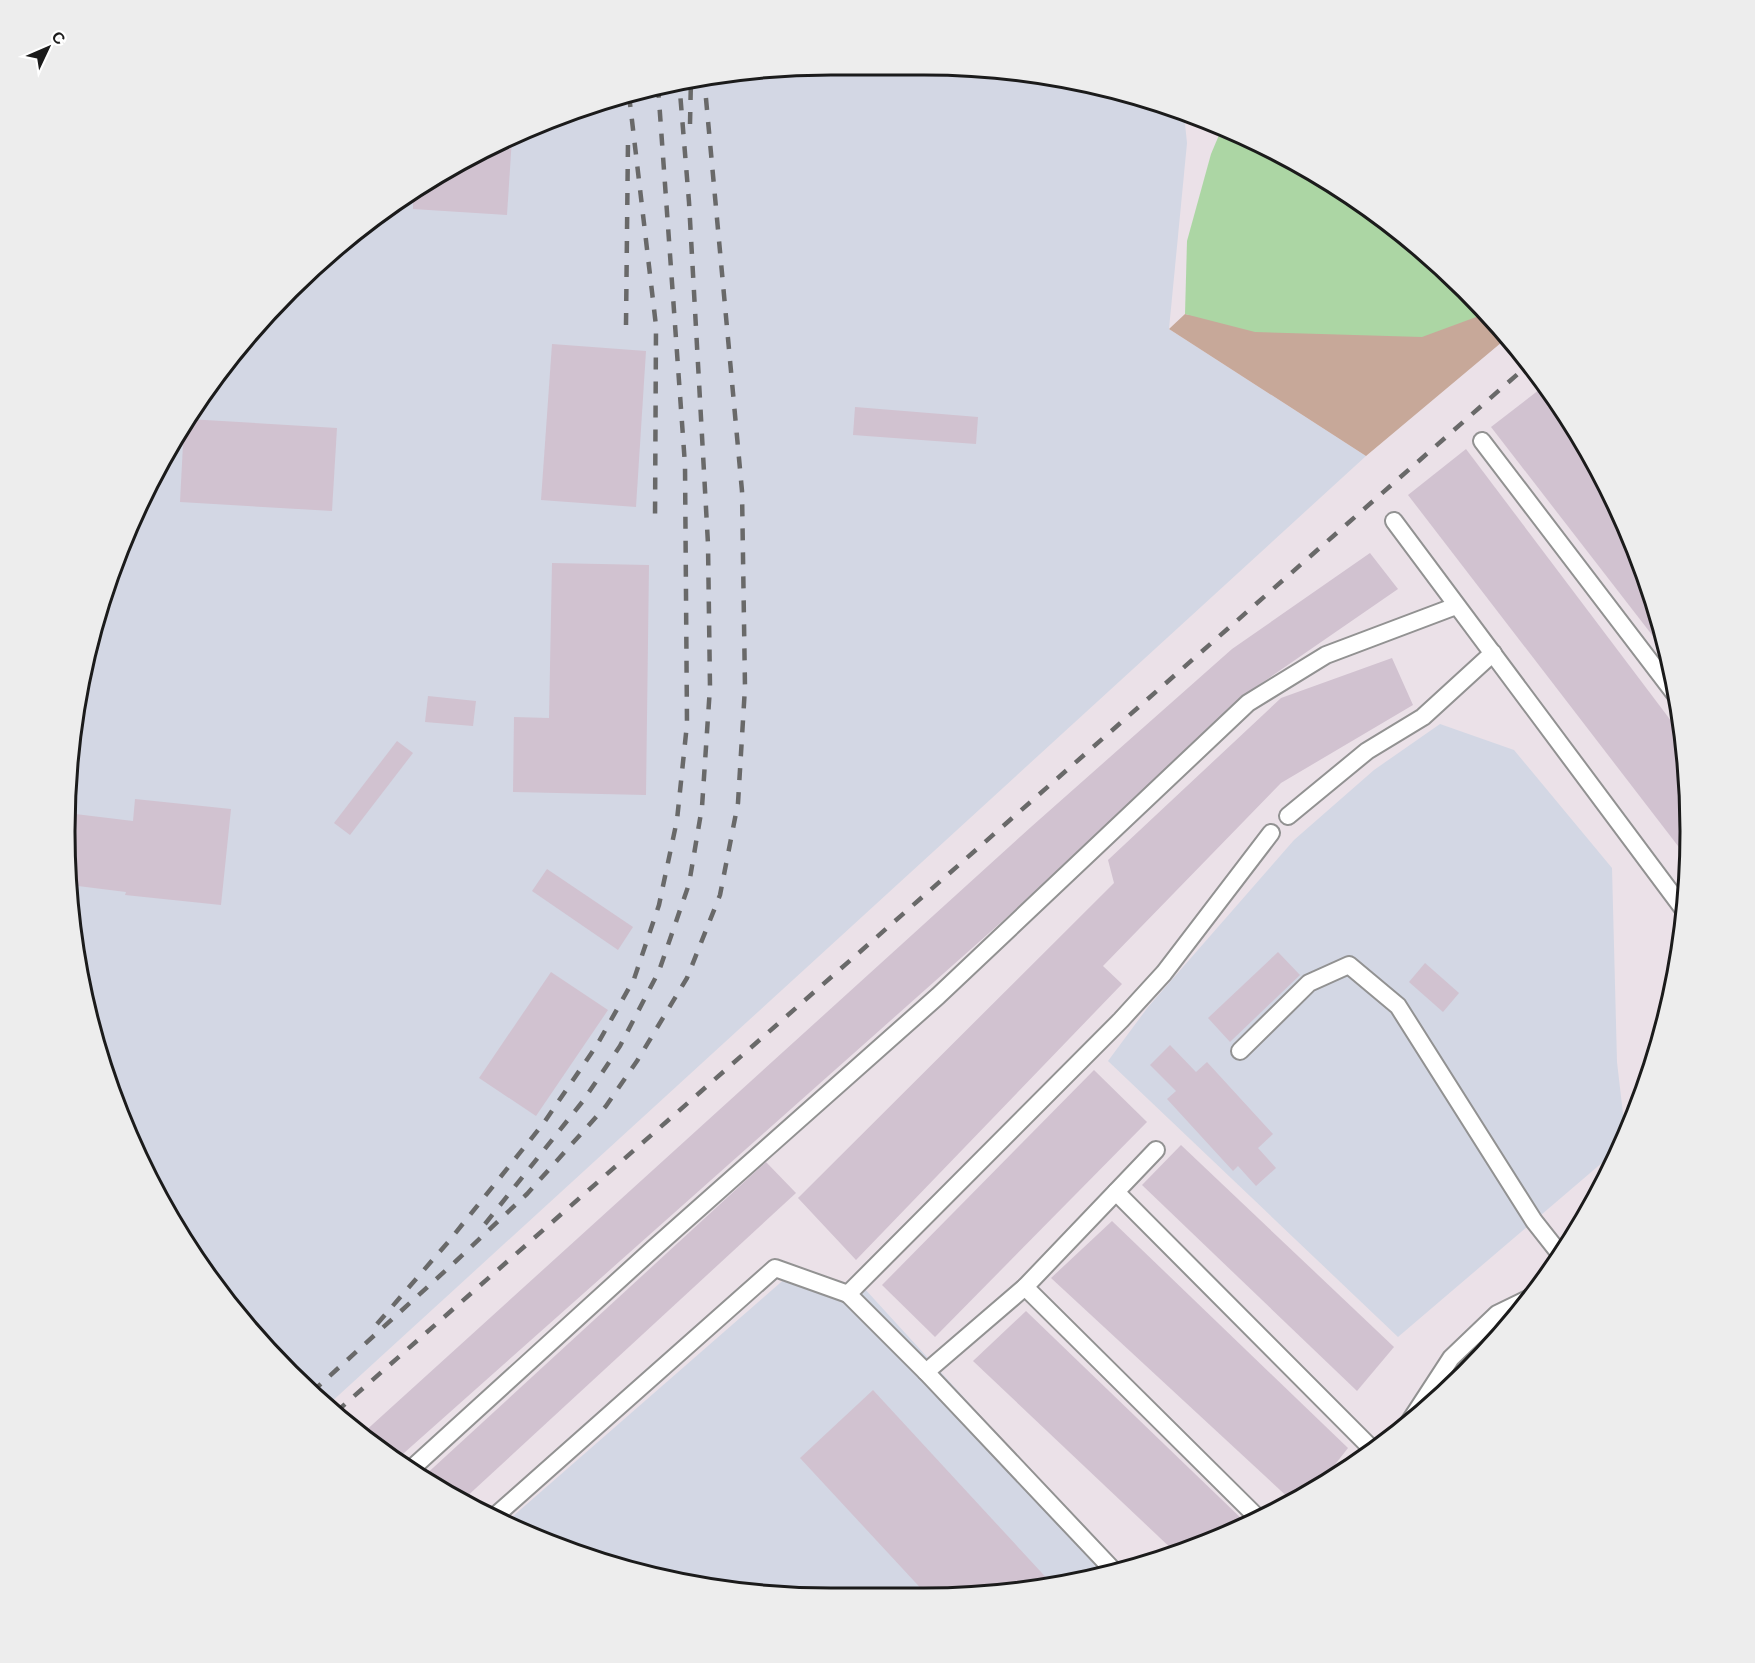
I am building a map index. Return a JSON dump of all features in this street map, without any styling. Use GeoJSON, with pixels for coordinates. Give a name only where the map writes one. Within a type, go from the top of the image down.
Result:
{"type":"FeatureCollection","features":[{"type":"Feature","properties":{"kind":"lane"},"geometry":{"type":"LineString","coordinates":[[1482,441],[1664,680]]}},
{"type":"Feature","properties":{"kind":"lane"},"geometry":{"type":"LineString","coordinates":[[1394,521],[1676,900]]}},
{"type":"Feature","properties":{"kind":"lane"},"geometry":{"type":"LineString","coordinates":[[416,1464],[653,1249],[938,996],[1248,703],[1326,655],[1456,606]]}},
{"type":"Feature","properties":{"kind":"lane"},"geometry":{"type":"LineString","coordinates":[[1288,816],[1367,751],[1423,717],[1493,653]]}},
{"type":"Feature","properties":{"kind":"lane"},"geometry":{"type":"LineString","coordinates":[[848,1294],[1121,1020],[1164,973],[1271,833]]}},
{"type":"Feature","properties":{"kind":"lane"},"geometry":{"type":"LineString","coordinates":[[1240,1051],[1309,983],[1349,965],[1398,1006],[1534,1221],[1555,1248]]}},
{"type":"Feature","properties":{"kind":"lane"},"geometry":{"type":"LineString","coordinates":[[926,1372],[1025,1287],[1156,1150]]}},
{"type":"Feature","properties":{"kind":"lane"},"geometry":{"type":"LineString","coordinates":[[1116,1192],[1367,1444]]}},
{"type":"Feature","properties":{"kind":"lane"},"geometry":{"type":"LineString","coordinates":[[500,1511],[775,1268],[848,1294],[926,1372],[1108,1565]]}},
{"type":"Feature","properties":{"kind":"lane"},"geometry":{"type":"LineString","coordinates":[[1025,1287],[1252,1512]]}},
{"type":"Feature","properties":{"kind":"lane"},"geometry":{"type":"LineString","coordinates":[[1426,1396],[1451,1358],[1497,1314],[1512,1307]]}},
{"type":"Feature","properties":{"kind":"shaded area"},"geometry":{"type":"Polygon","coordinates":[[[832,75],[973,77],[1022,81],[1119,101],[1185,122],[1187,143],[1169,329],[1366,456],[333,1400],[263,1330],[202,1252],[176,1210],[133,1121],[115,1075],[90,979],[81,930],[75,832],[81,733],[90,684],[115,588],[133,542],[176,453],[202,411],[231,371],[297,297],[371,231],[411,202],[497,153],[588,115],[636,101],[733,81],[832,75]]]}},
{"type":"Feature","properties":{"kind":"shaded area"},"geometry":{"type":"Polygon","coordinates":[[[1219,136],[1302,176],[1344,202],[1384,231],[1422,263],[1477,317],[1422,337],[1255,332],[1185,314],[1187,241],[1211,154],[1219,136]]]}},
{"type":"Feature","properties":{"kind":"shaded area"},"geometry":{"type":"Polygon","coordinates":[[[1185,314],[1295,332],[1379,335],[1474,314],[1501,343],[1366,456],[1169,329],[1185,314]]]}},
{"type":"Feature","properties":{"kind":"shaded area"},"geometry":{"type":"Polygon","coordinates":[[[1440,724],[1514,750],[1612,868],[1617,1062],[1623,1117],[1604,1161],[1398,1337],[1108,1061],[1148,1007],[1294,840],[1374,770],[1440,724]]]}},
{"type":"Feature","properties":{"kind":"shaded area"},"geometry":{"type":"Polygon","coordinates":[[[788,1276],[864,1288],[1115,1563],[1022,1582],[973,1586],[832,1588],[782,1586],[733,1582],[636,1562],[588,1548],[512,1517],[788,1276]]]}},
{"type":"Feature","properties":{"kind":"building"},"geometry":{"type":"Polygon","coordinates":[[[511,147],[507,215],[413,209],[413,201],[453,176],[511,147]]]}},
{"type":"Feature","properties":{"kind":"building"},"geometry":{"type":"Polygon","coordinates":[[[552,344],[646,351],[636,507],[541,500],[552,344]]]}},
{"type":"Feature","properties":{"kind":"building"},"geometry":{"type":"Polygon","coordinates":[[[1538,391],[1579,453],[1602,497],[1640,588],[1654,638],[1491,427],[1538,391]]]}},
{"type":"Feature","properties":{"kind":"building"},"geometry":{"type":"Polygon","coordinates":[[[855,407],[978,417],[976,444],[853,435],[855,407]]]}},
{"type":"Feature","properties":{"kind":"building"},"geometry":{"type":"Polygon","coordinates":[[[197,420],[337,428],[332,511],[180,502],[183,441],[197,420]]]}},
{"type":"Feature","properties":{"kind":"building"},"geometry":{"type":"Polygon","coordinates":[[[1466,449],[1672,722],[1678,782],[1679,848],[1408,495],[1466,449]]]}},
{"type":"Feature","properties":{"kind":"building"},"geometry":{"type":"Polygon","coordinates":[[[1370,553],[1398,589],[1253,689],[1069,862],[402,1455],[367,1429],[1031,827],[1232,649],[1370,553]]]}},
{"type":"Feature","properties":{"kind":"building"},"geometry":{"type":"Polygon","coordinates":[[[552,563],[649,565],[646,795],[513,792],[514,717],[549,718],[552,563]]]}},
{"type":"Feature","properties":{"kind":"building"},"geometry":{"type":"Polygon","coordinates":[[[1392,658],[1413,705],[1281,783],[1103,966],[1122,984],[856,1260],[798,1198],[1114,883],[1108,860],[1281,698],[1392,658]]]}},
{"type":"Feature","properties":{"kind":"building"},"geometry":{"type":"Polygon","coordinates":[[[428,696],[476,701],[473,726],[425,722],[428,696]]]}},
{"type":"Feature","properties":{"kind":"building"},"geometry":{"type":"Polygon","coordinates":[[[397,741],[413,753],[350,835],[334,823],[397,741]]]}},
{"type":"Feature","properties":{"kind":"building"},"geometry":{"type":"Polygon","coordinates":[[[135,799],[231,809],[221,905],[125,895],[126,892],[77,886],[76,814],[133,821],[135,799]]]}},
{"type":"Feature","properties":{"kind":"building"},"geometry":{"type":"Polygon","coordinates":[[[547,869],[633,927],[618,950],[532,891],[547,869]]]}},
{"type":"Feature","properties":{"kind":"building"},"geometry":{"type":"Polygon","coordinates":[[[1278,952],[1300,975],[1230,1042],[1208,1018],[1278,952]]]}},
{"type":"Feature","properties":{"kind":"building"},"geometry":{"type":"Polygon","coordinates":[[[1425,963],[1459,993],[1443,1012],[1409,982],[1425,963]]]}},
{"type":"Feature","properties":{"kind":"building"},"geometry":{"type":"Polygon","coordinates":[[[551,972],[608,1010],[536,1116],[479,1078],[551,972]]]}},
{"type":"Feature","properties":{"kind":"building"},"geometry":{"type":"Polygon","coordinates":[[[1170,1045],[1196,1072],[1207,1062],[1273,1134],[1258,1148],[1276,1168],[1256,1186],[1238,1166],[1233,1171],[1167,1099],[1176,1091],[1150,1065],[1170,1045]]]}},
{"type":"Feature","properties":{"kind":"building"},"geometry":{"type":"Polygon","coordinates":[[[1094,1070],[1147,1122],[935,1337],[882,1285],[1094,1070]]]}},
{"type":"Feature","properties":{"kind":"building"},"geometry":{"type":"Polygon","coordinates":[[[1181,1145],[1394,1347],[1357,1391],[1142,1185],[1181,1145]]]}},
{"type":"Feature","properties":{"kind":"building"},"geometry":{"type":"Polygon","coordinates":[[[766,1162],[796,1193],[468,1495],[429,1472],[766,1162]]]}},
{"type":"Feature","properties":{"kind":"building"},"geometry":{"type":"Polygon","coordinates":[[[1112,1221],[1348,1448],[1332,1468],[1286,1495],[1051,1278],[1112,1221]]]}},
{"type":"Feature","properties":{"kind":"building"},"geometry":{"type":"Polygon","coordinates":[[[1026,1311],[1241,1518],[1170,1547],[973,1361],[1026,1311]]]}},
{"type":"Feature","properties":{"kind":"building"},"geometry":{"type":"Polygon","coordinates":[[[873,1390],[1046,1578],[1022,1582],[921,1588],[800,1458],[873,1390]]]}},
{"type":"Feature","properties":{"kind":"railway"},"geometry":{"type":"LineString","coordinates":[[318,1386],[527,1194],[606,1106],[637,1061],[687,978],[720,895],[738,803],[745,687],[742,491],[705,86]]}},
{"type":"Feature","properties":{"kind":"railway"},"geometry":{"type":"LineString","coordinates":[[690,124],[691,89]]}},
{"type":"Feature","properties":{"kind":"railway"},"geometry":{"type":"LineString","coordinates":[[485,1224],[583,1101],[620,1046],[659,971],[689,884],[702,807],[710,687],[708,544],[689,202],[680,91]]}},
{"type":"Feature","properties":{"kind":"railway"},"geometry":{"type":"LineString","coordinates":[[377,1324],[449,1241],[543,1124],[597,1045],[634,979],[659,905],[677,820],[687,724],[685,465],[659,96]]}},
{"type":"Feature","properties":{"kind":"railway"},"geometry":{"type":"LineString","coordinates":[[630,103],[656,326],[655,522]]}},
{"type":"Feature","properties":{"kind":"railway"},"geometry":{"type":"LineString","coordinates":[[626,325],[628,140]]}},
{"type":"Feature","properties":{"kind":"railway"},"geometry":{"type":"LineString","coordinates":[[342,1407],[1523,370]]}}]}
